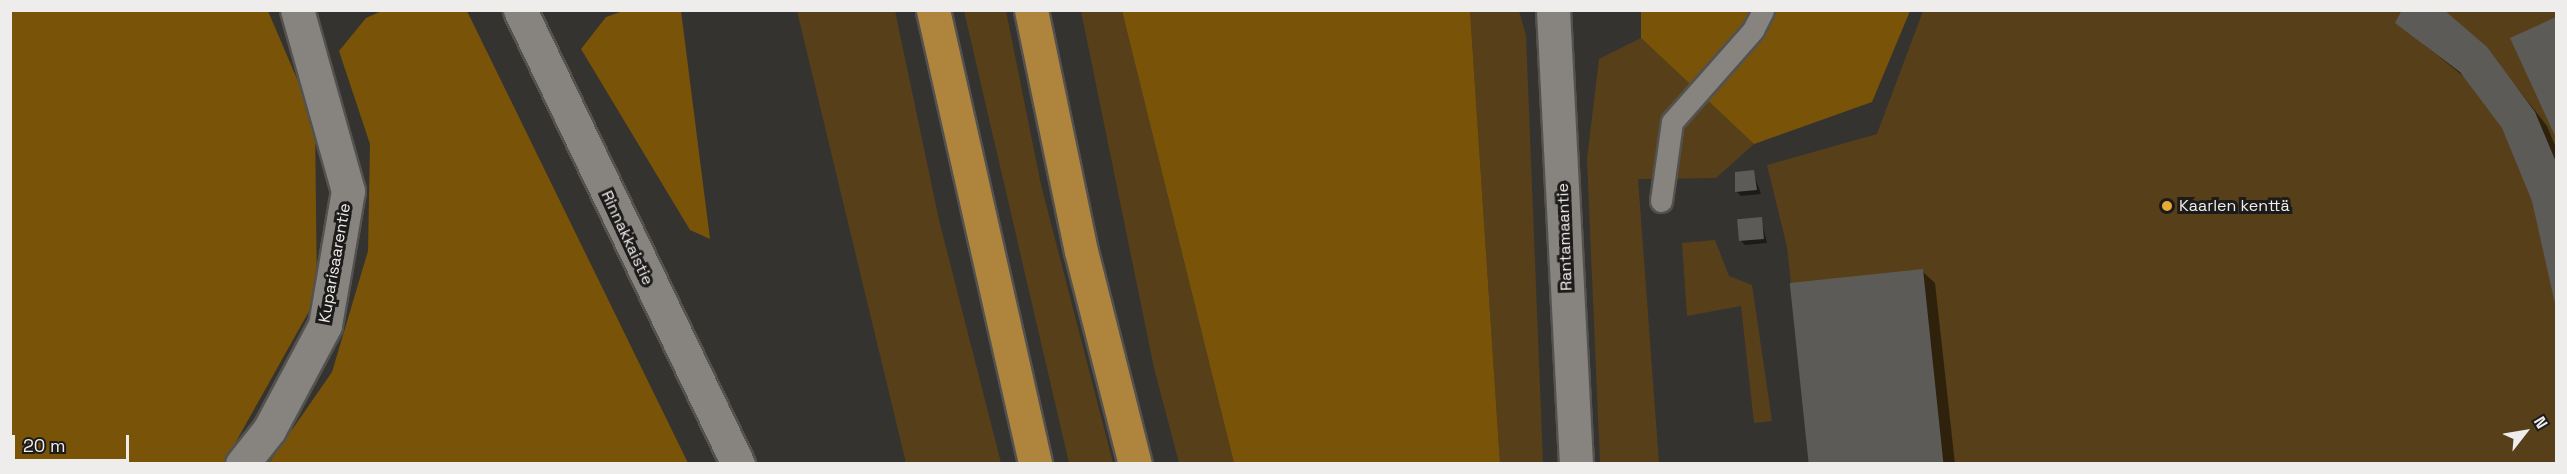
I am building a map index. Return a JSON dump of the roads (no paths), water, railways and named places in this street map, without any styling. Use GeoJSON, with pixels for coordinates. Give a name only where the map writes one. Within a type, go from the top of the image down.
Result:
{"type":"FeatureCollection","features":[{"type":"Feature","properties":{"kind":"highway"},"geometry":{"type":"LineString","coordinates":[[933,10],[1035,464]]}},
{"type":"Feature","properties":{"kind":"highway"},"geometry":{"type":"LineString","coordinates":[[1031,10],[1081,251],[1134,464]]}},
{"type":"Feature","properties":{"kind":"street","name":"Kuparisaarentie"},"geometry":{"type":"LineString","coordinates":[[242,464],[269,430],[325,325],[348,191],[297,10]]}},
{"type":"Feature","properties":{"kind":"street","name":"Rinnakkaistie"},"geometry":{"type":"LineString","coordinates":[[520,10],[738,464]]}},
{"type":"Feature","properties":{"kind":"street","name":"Rantamaantie"},"geometry":{"type":"LineString","coordinates":[[1553,10],[1576,464]]}},
{"type":"Feature","properties":{"kind":"lane"},"geometry":{"type":"LineString","coordinates":[[1661,201],[1672,122],[1753,30],[1763,10]]}},
{"type":"Feature","properties":{"kind":"place","name":"Kaarlen kenttä"},"geometry":{"type":"Point","coordinates":[2167,206]}}]}
